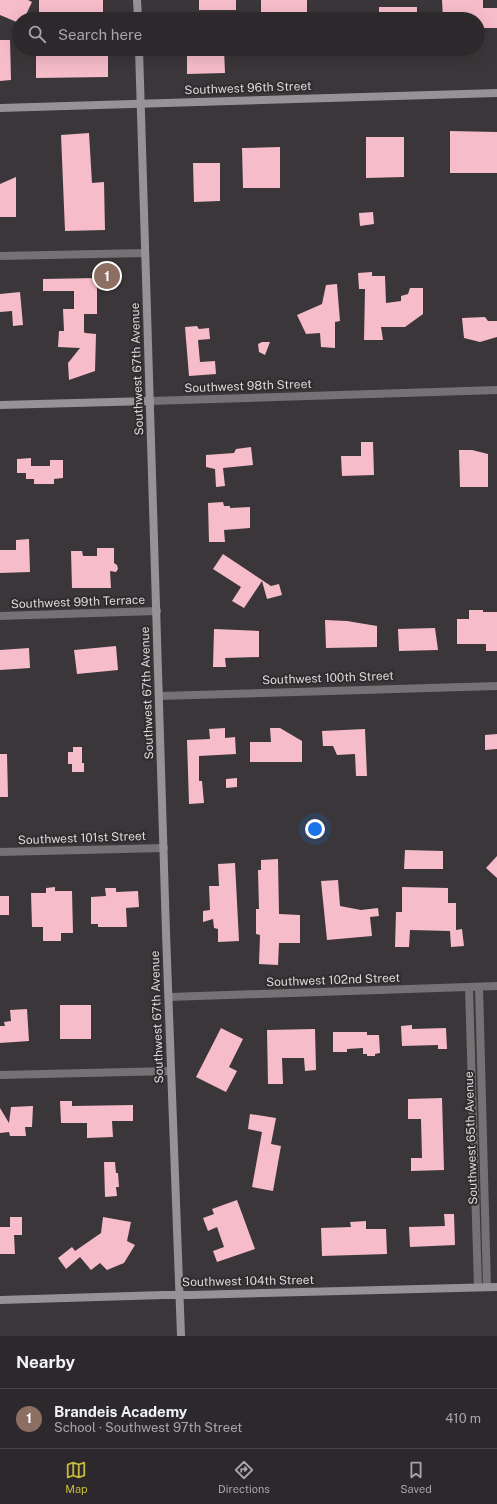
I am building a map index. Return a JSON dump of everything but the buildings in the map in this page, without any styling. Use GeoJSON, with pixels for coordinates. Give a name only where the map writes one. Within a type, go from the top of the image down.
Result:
{"type":"FeatureCollection","features":[{"type":"Feature","properties":{"kind":"main road"},"geometry":{"type":"LineString","coordinates":[[137,0],[138,12]]}},
{"type":"Feature","properties":{"kind":"main road","name":"Southwest 67th Avenue"},"geometry":{"type":"LineString","coordinates":[[139,56],[171,1070],[181,1336]]}},
{"type":"Feature","properties":{"kind":"main road","name":"Southwest 96th Street"},"geometry":{"type":"LineString","coordinates":[[0,108],[497,93]]}},
{"type":"Feature","properties":{"kind":"main road","name":"Southwest 98th Street"},"geometry":{"type":"LineString","coordinates":[[0,405],[150,400]]}},
{"type":"Feature","properties":{"kind":"main road","name":"Southwest 104th Street"},"geometry":{"type":"LineString","coordinates":[[0,1300],[497,1287]]}},
{"type":"Feature","properties":{"kind":"street"},"geometry":{"type":"LineString","coordinates":[[0,256],[145,253]]}},
{"type":"Feature","properties":{"kind":"street","name":"Southwest 98th Street"},"geometry":{"type":"LineString","coordinates":[[150,400],[497,390]]}},
{"type":"Feature","properties":{"kind":"street","name":"Southwest 99th Terrace"},"geometry":{"type":"LineString","coordinates":[[0,616],[157,611]]}},
{"type":"Feature","properties":{"kind":"street","name":"Southwest 100th Street"},"geometry":{"type":"LineString","coordinates":[[159,696],[497,686]]}},
{"type":"Feature","properties":{"kind":"street","name":"Southwest 101st Street"},"geometry":{"type":"LineString","coordinates":[[0,852],[164,848]]}},
{"type":"Feature","properties":{"kind":"street","name":"Southwest 102nd Street"},"geometry":{"type":"LineString","coordinates":[[169,997],[497,986]]}},
{"type":"Feature","properties":{"kind":"street","name":"Southwest 65th Avenue"},"geometry":{"type":"LineString","coordinates":[[478,987],[487,1287]]}},
{"type":"Feature","properties":{"kind":"street","name":"Southwest 65th Avenue"},"geometry":{"type":"LineString","coordinates":[[470,988],[478,1287]]}},
{"type":"Feature","properties":{"kind":"street"},"geometry":{"type":"LineString","coordinates":[[0,1075],[171,1070]]}},
{"type":"Feature","properties":{"kind":"place","name":"Brandeis Academy"},"geometry":{"type":"Point","coordinates":[107,276]}}]}
